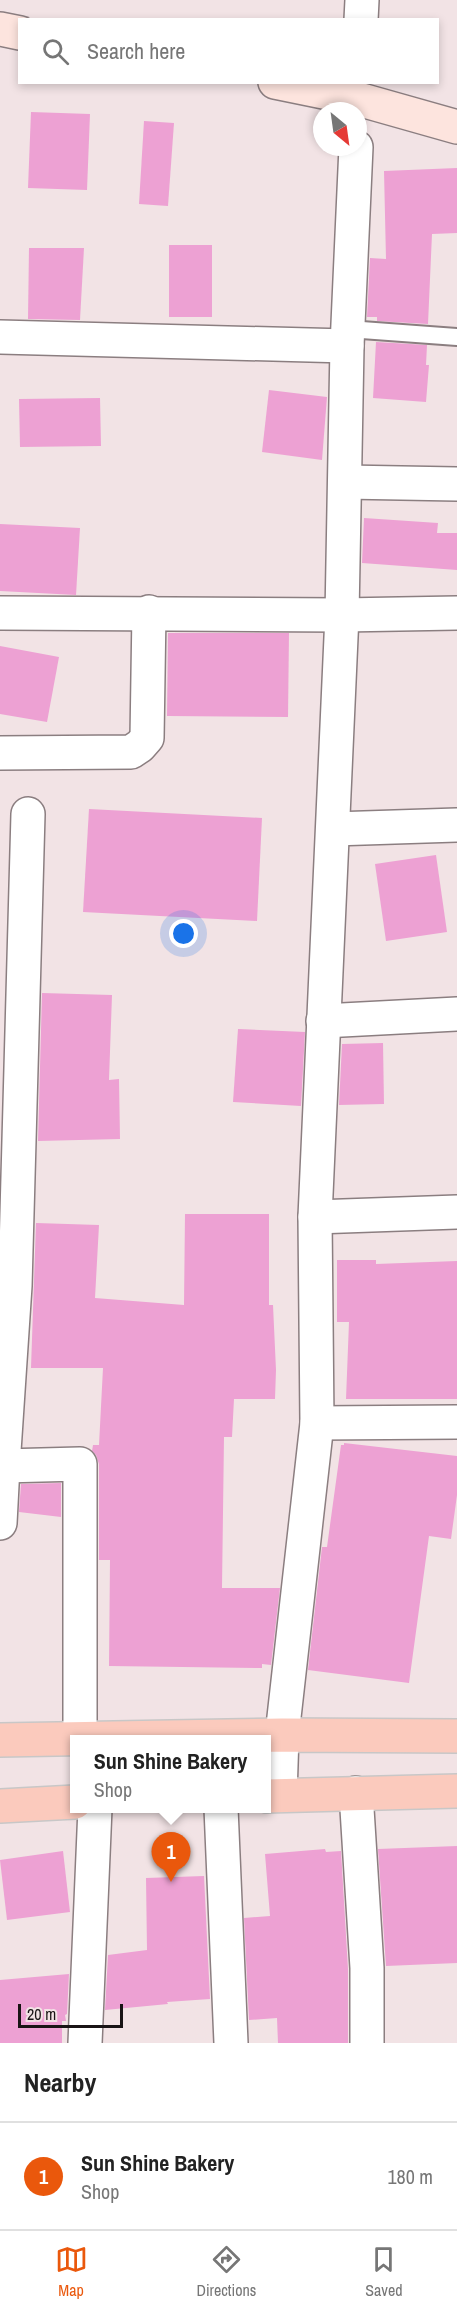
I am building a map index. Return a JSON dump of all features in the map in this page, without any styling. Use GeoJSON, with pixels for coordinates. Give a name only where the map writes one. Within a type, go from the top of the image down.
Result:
{"type":"FeatureCollection","features":[{"type":"Feature","properties":{"kind":"main road"},"geometry":{"type":"LineString","coordinates":[[271,1735],[457,1736]]}},
{"type":"Feature","properties":{"kind":"main road"},"geometry":{"type":"LineString","coordinates":[[0,1740],[70,1739]]}},
{"type":"Feature","properties":{"kind":"main road"},"geometry":{"type":"LineString","coordinates":[[274,1795],[457,1791]]}},
{"type":"Feature","properties":{"kind":"main road"},"geometry":{"type":"LineString","coordinates":[[0,1806],[70,1802]]}},
{"type":"Feature","properties":{"kind":"street"},"geometry":{"type":"LineString","coordinates":[[361,18],[362,0]]}},
{"type":"Feature","properties":{"kind":"street"},"geometry":{"type":"LineString","coordinates":[[0,29],[18,33]]}},
{"type":"Feature","properties":{"kind":"street"},"geometry":{"type":"LineString","coordinates":[[286,84],[358,97],[457,128]]}},
{"type":"Feature","properties":{"kind":"street"},"geometry":{"type":"LineString","coordinates":[[274,1795],[317,1423],[315,1217],[342,615],[348,338],[356,156]]}},
{"type":"Feature","properties":{"kind":"street"},"geometry":{"type":"LineString","coordinates":[[0,337],[348,338]]}},
{"type":"Feature","properties":{"kind":"street"},"geometry":{"type":"LineString","coordinates":[[345,482],[457,484]]}},
{"type":"Feature","properties":{"kind":"street"},"geometry":{"type":"LineString","coordinates":[[0,753],[132,752],[140,746],[147,738],[149,612]]}},
{"type":"Feature","properties":{"kind":"street"},"geometry":{"type":"LineString","coordinates":[[0,613],[149,612],[342,615],[457,613]]}},
{"type":"Feature","properties":{"kind":"street"},"geometry":{"type":"LineString","coordinates":[[0,1523],[15,1286],[28,814]]}},
{"type":"Feature","properties":{"kind":"street"},"geometry":{"type":"LineString","coordinates":[[333,830],[457,825]]}},
{"type":"Feature","properties":{"kind":"street"},"geometry":{"type":"LineString","coordinates":[[323,1021],[457,1014]]}},
{"type":"Feature","properties":{"kind":"street"},"geometry":{"type":"LineString","coordinates":[[315,1217],[457,1212]]}},
{"type":"Feature","properties":{"kind":"street"},"geometry":{"type":"LineString","coordinates":[[317,1423],[457,1422]]}},
{"type":"Feature","properties":{"kind":"street"},"geometry":{"type":"LineString","coordinates":[[3,1466],[80,1464],[80,1735]]}},
{"type":"Feature","properties":{"kind":"street"},"geometry":{"type":"LineString","coordinates":[[356,1794],[367,1968],[367,2043]]}},
{"type":"Feature","properties":{"kind":"street"},"geometry":{"type":"LineString","coordinates":[[85,2043],[95,1813]]}},
{"type":"Feature","properties":{"kind":"street"},"geometry":{"type":"LineString","coordinates":[[221,1813],[231,2043]]}},
{"type":"Feature","properties":{"kind":"lane"},"geometry":{"type":"LineString","coordinates":[[348,338],[457,337]]}},
{"type":"Feature","properties":{"kind":"building"},"geometry":{"type":"Polygon","coordinates":[[[31,112],[90,114],[87,190],[28,188],[31,112]]]}},
{"type":"Feature","properties":{"kind":"building"},"geometry":{"type":"Polygon","coordinates":[[[144,121],[174,123],[168,206],[139,204],[144,121]]]}},
{"type":"Feature","properties":{"kind":"building"},"geometry":{"type":"Polygon","coordinates":[[[457,168],[457,233],[432,234],[428,324],[377,321],[377,317],[367,317],[370,258],[386,259],[384,171],[457,168]]]}},
{"type":"Feature","properties":{"kind":"building"},"geometry":{"type":"Polygon","coordinates":[[[169,245],[212,245],[212,317],[169,317],[169,245]]]}},
{"type":"Feature","properties":{"kind":"building"},"geometry":{"type":"Polygon","coordinates":[[[29,248],[84,248],[80,320],[28,319],[29,248]]]}},
{"type":"Feature","properties":{"kind":"building"},"geometry":{"type":"Polygon","coordinates":[[[376,342],[427,345],[426,365],[429,365],[426,402],[373,398],[376,342]]]}},
{"type":"Feature","properties":{"kind":"building"},"geometry":{"type":"Polygon","coordinates":[[[269,390],[327,397],[322,460],[262,452],[269,390]]]}},
{"type":"Feature","properties":{"kind":"building"},"geometry":{"type":"Polygon","coordinates":[[[100,398],[101,446],[20,447],[19,399],[100,398]]]}},
{"type":"Feature","properties":{"kind":"building"},"geometry":{"type":"Polygon","coordinates":[[[364,518],[438,523],[437,533],[457,533],[457,570],[362,563],[364,518]]]}},
{"type":"Feature","properties":{"kind":"building"},"geometry":{"type":"Polygon","coordinates":[[[0,524],[80,528],[76,595],[0,591],[0,524]]]}},
{"type":"Feature","properties":{"kind":"building"},"geometry":{"type":"Polygon","coordinates":[[[168,633],[289,633],[288,717],[167,716],[168,633]]]}},
{"type":"Feature","properties":{"kind":"building"},"geometry":{"type":"Polygon","coordinates":[[[0,646],[59,657],[47,722],[0,714],[0,646]]]}},
{"type":"Feature","properties":{"kind":"building"},"geometry":{"type":"Polygon","coordinates":[[[89,809],[262,818],[257,921],[83,912],[89,809]]]}},
{"type":"Feature","properties":{"kind":"building"},"geometry":{"type":"Polygon","coordinates":[[[436,855],[447,932],[386,941],[375,864],[436,855]]]}},
{"type":"Feature","properties":{"kind":"building"},"geometry":{"type":"Polygon","coordinates":[[[42,993],[112,995],[109,1080],[119,1079],[120,1139],[38,1141],[42,993]]]}},
{"type":"Feature","properties":{"kind":"building"},"geometry":{"type":"Polygon","coordinates":[[[238,1029],[305,1032],[301,1106],[233,1102],[238,1029]]]}},
{"type":"Feature","properties":{"kind":"building"},"geometry":{"type":"Polygon","coordinates":[[[383,1043],[384,1104],[339,1105],[342,1044],[383,1043]]]}},
{"type":"Feature","properties":{"kind":"building"},"geometry":{"type":"Polygon","coordinates":[[[185,1214],[269,1214],[269,1305],[273,1305],[275,1399],[234,1399],[232,1437],[224,1437],[222,1588],[280,1588],[271,1665],[262,1664],[262,1668],[109,1666],[110,1560],[99,1560],[99,1464],[92,1451],[93,1445],[99,1445],[103,1368],[31,1368],[36,1223],[99,1225],[95,1298],[184,1305],[185,1214]]]}},
{"type":"Feature","properties":{"kind":"building"},"geometry":{"type":"Polygon","coordinates":[[[337,1260],[376,1260],[376,1264],[457,1261],[457,1399],[346,1399],[349,1322],[337,1322],[337,1260]]]}},
{"type":"Feature","properties":{"kind":"building"},"geometry":{"type":"Polygon","coordinates":[[[344,1443],[457,1456],[457,1495],[451,1539],[429,1536],[409,1683],[308,1670],[322,1547],[327,1547],[341,1445],[344,1443]]]}},
{"type":"Feature","properties":{"kind":"building"},"geometry":{"type":"Polygon","coordinates":[[[61,1483],[61,1517],[19,1512],[21,1484],[61,1483]]]}},
{"type":"Feature","properties":{"kind":"building"},"geometry":{"type":"Polygon","coordinates":[[[457,1846],[457,1963],[386,1966],[378,1849],[457,1846]]]}},
{"type":"Feature","properties":{"kind":"building"},"geometry":{"type":"Polygon","coordinates":[[[325,1849],[326,1852],[341,1851],[348,1969],[348,2043],[278,2043],[277,2018],[249,2020],[244,1918],[270,1916],[265,1854],[325,1849]]]}},
{"type":"Feature","properties":{"kind":"building"},"geometry":{"type":"Polygon","coordinates":[[[63,1851],[70,1912],[7,1920],[0,1860],[63,1851]]]}},
{"type":"Feature","properties":{"kind":"building"},"geometry":{"type":"Polygon","coordinates":[[[204,1876],[210,1999],[105,2010],[108,1955],[147,1950],[146,1878],[204,1876]]]}},
{"type":"Feature","properties":{"kind":"building"},"geometry":{"type":"Polygon","coordinates":[[[69,1974],[66,2021],[62,2021],[62,2043],[0,2043],[0,1980],[69,1974]]]}},
{"type":"Feature","properties":{"kind":"place","name":"Sun Shine Bakery"},"geometry":{"type":"Point","coordinates":[171,1882]}}]}
